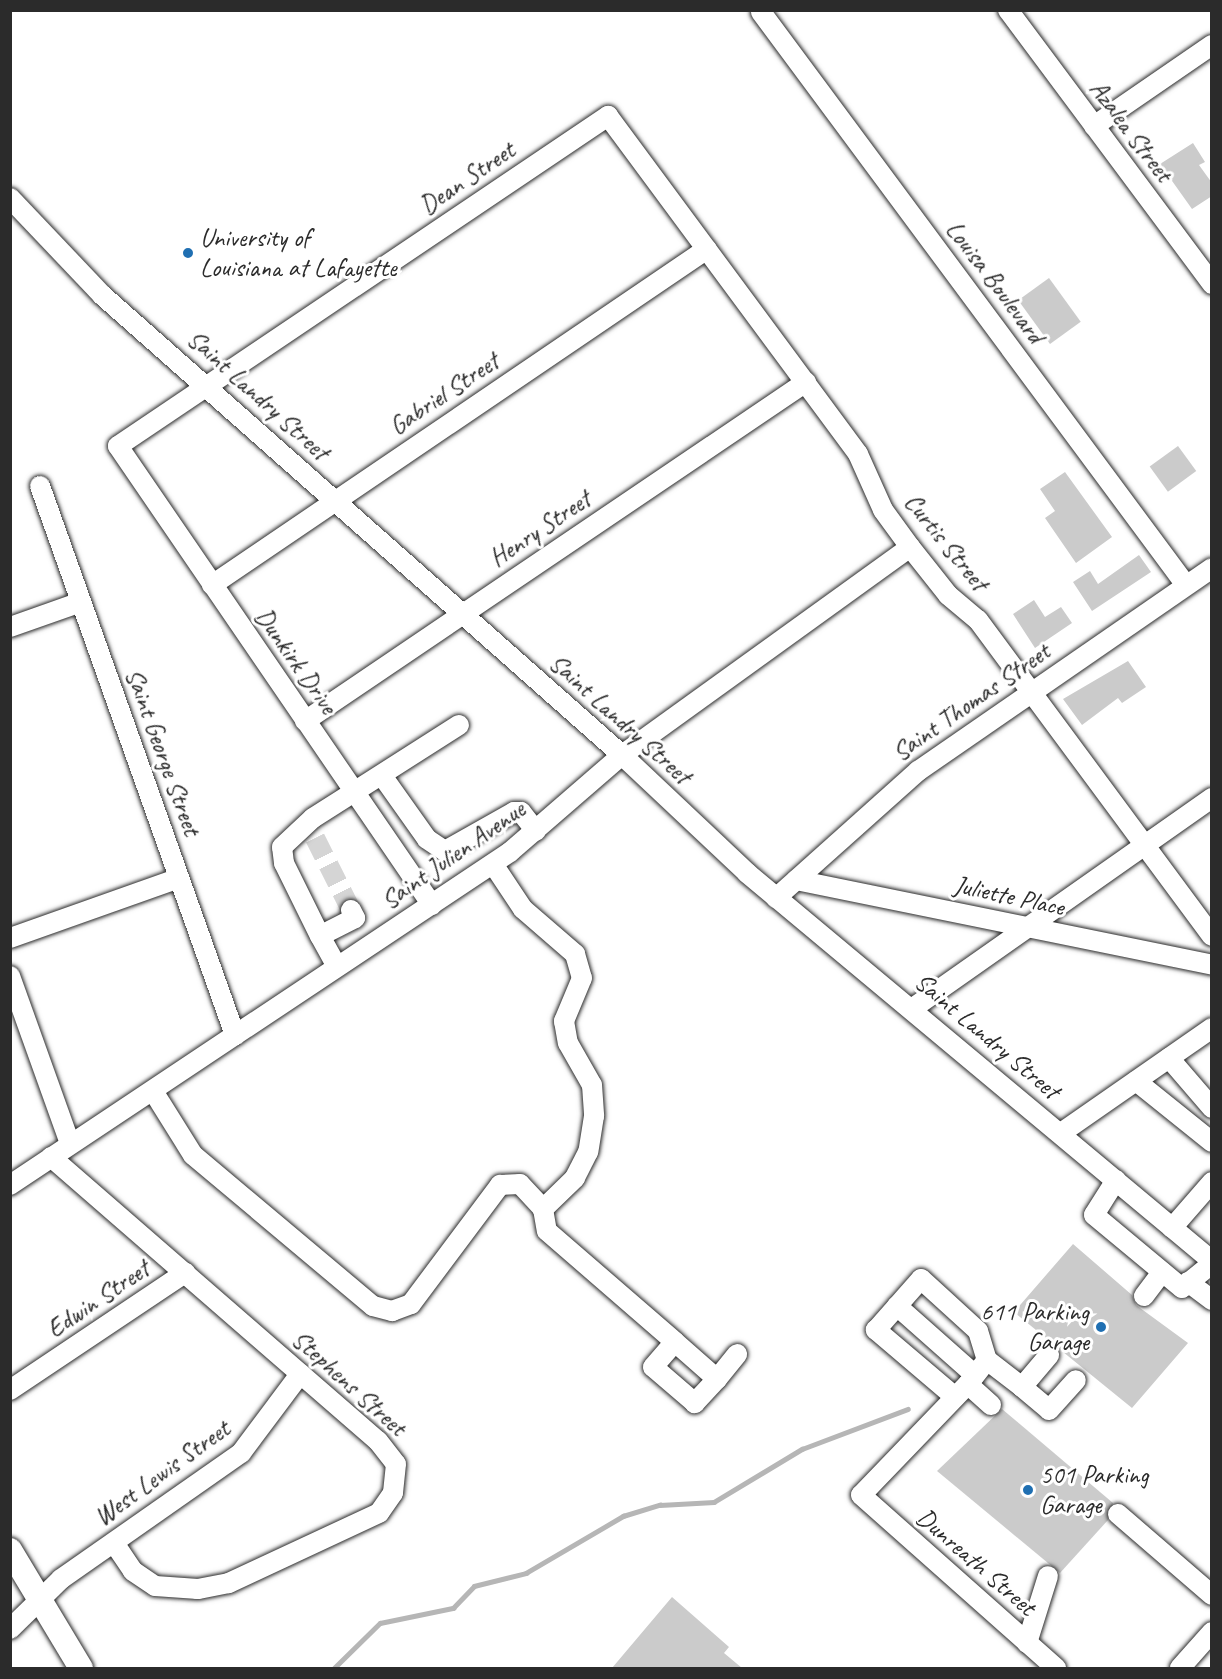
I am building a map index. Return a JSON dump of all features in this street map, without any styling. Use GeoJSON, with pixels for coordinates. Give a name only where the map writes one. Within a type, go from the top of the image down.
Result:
{"type":"FeatureCollection","features":[{"type":"Feature","properties":{"kind":"main road"},"geometry":{"type":"LineString","coordinates":[[10,1550],[81,1668]]}},
{"type":"Feature","properties":{"kind":"street","name":"Azalea Street"},"geometry":{"type":"LineString","coordinates":[[1008,10],[1212,284]]}},
{"type":"Feature","properties":{"kind":"street","name":"Louisa Boulevard"},"geometry":{"type":"LineString","coordinates":[[761,12],[1186,585]]}},
{"type":"Feature","properties":{"kind":"street"},"geometry":{"type":"LineString","coordinates":[[1094,126],[1212,45]]}},
{"type":"Feature","properties":{"kind":"street","name":"Curtis Street"},"geometry":{"type":"LineString","coordinates":[[608,116],[858,454],[883,510],[910,547],[948,595],[978,620],[1212,936]]}},
{"type":"Feature","properties":{"kind":"street","name":"Dean Street"},"geometry":{"type":"LineString","coordinates":[[118,446],[608,116]]}},
{"type":"Feature","properties":{"kind":"street","name":"Saint Landry Street"},"geometry":{"type":"LineString","coordinates":[[10,198],[60,254],[622,755],[776,898],[913,1008],[1212,1263]]}},
{"type":"Feature","properties":{"kind":"street","name":"Gabriel Street"},"geometry":{"type":"LineString","coordinates":[[212,585],[707,249]]}},
{"type":"Feature","properties":{"kind":"street","name":"Henry Street"},"geometry":{"type":"LineString","coordinates":[[305,721],[806,382]]}},
{"type":"Feature","properties":{"kind":"street","name":"Dunkirk Drive"},"geometry":{"type":"LineString","coordinates":[[118,446],[432,905]]}},
{"type":"Feature","properties":{"kind":"street","name":"Saint George Street"},"geometry":{"type":"LineString","coordinates":[[40,486],[235,1035]]}},
{"type":"Feature","properties":{"kind":"street","name":"Saint Julien Avenue"},"geometry":{"type":"LineString","coordinates":[[10,1185],[493,864],[536,831],[622,755],[910,547]]}},
{"type":"Feature","properties":{"kind":"street","name":"Saint Thomas Street"},"geometry":{"type":"LineString","coordinates":[[776,898],[898,787],[1031,692],[1212,568]]}},
{"type":"Feature","properties":{"kind":"street"},"geometry":{"type":"LineString","coordinates":[[10,627],[81,602]]}},
{"type":"Feature","properties":{"kind":"street"},"geometry":{"type":"LineString","coordinates":[[337,967],[284,863],[282,847],[311,830],[355,794],[459,725]]}},
{"type":"Feature","properties":{"kind":"street"},"geometry":{"type":"LineString","coordinates":[[383,777],[427,839],[445,851],[514,812],[521,812],[536,831]]}},
{"type":"Feature","properties":{"kind":"street"},"geometry":{"type":"LineString","coordinates":[[913,1008],[1024,927],[1212,798]]}},
{"type":"Feature","properties":{"kind":"street"},"geometry":{"type":"LineString","coordinates":[[493,864],[523,909],[575,954],[582,978],[564,1021],[568,1043],[592,1084],[594,1116],[588,1152],[575,1178],[543,1209]]}},
{"type":"Feature","properties":{"kind":"street"},"geometry":{"type":"LineString","coordinates":[[10,938],[179,878]]}},
{"type":"Feature","properties":{"kind":"street","name":"Juliette Place"},"geometry":{"type":"LineString","coordinates":[[796,880],[1212,965]]}},
{"type":"Feature","properties":{"kind":"street"},"geometry":{"type":"LineString","coordinates":[[321,936],[355,918],[351,910]]}},
{"type":"Feature","properties":{"kind":"street"},"geometry":{"type":"LineString","coordinates":[[10,976],[70,1144]]}},
{"type":"Feature","properties":{"kind":"street"},"geometry":{"type":"LineString","coordinates":[[1061,1133],[1211,1031]]}},
{"type":"Feature","properties":{"kind":"street"},"geometry":{"type":"LineString","coordinates":[[1169,1058],[1212,1108]]}},
{"type":"Feature","properties":{"kind":"street"},"geometry":{"type":"LineString","coordinates":[[1136,1081],[1207,1130]]}},
{"type":"Feature","properties":{"kind":"street"},"geometry":{"type":"LineString","coordinates":[[153,1091],[193,1155],[372,1306],[392,1311],[411,1304],[500,1185],[520,1184],[543,1209],[547,1232],[717,1379]]}},
{"type":"Feature","properties":{"kind":"street","name":"Stephens Street"},"geometry":{"type":"LineString","coordinates":[[51,1157],[390,1455],[396,1483],[384,1509],[252,1577],[198,1589],[147,1582],[114,1543]]}},
{"type":"Feature","properties":{"kind":"street"},"geometry":{"type":"LineString","coordinates":[[1116,1180],[1094,1215],[1182,1288],[1212,1263]]}},
{"type":"Feature","properties":{"kind":"street"},"geometry":{"type":"LineString","coordinates":[[1172,1228],[1212,1182]]}},
{"type":"Feature","properties":{"kind":"street"},"geometry":{"type":"LineString","coordinates":[[1144,1296],[1162,1272]]}},
{"type":"Feature","properties":{"kind":"street","name":"Edwin Street"},"geometry":{"type":"LineString","coordinates":[[10,1390],[185,1273]]}},
{"type":"Feature","properties":{"kind":"street"},"geometry":{"type":"LineString","coordinates":[[971,1379],[978,1331],[921,1278],[876,1330],[971,1379],[1022,1387],[1049,1410],[1076,1380]]}},
{"type":"Feature","properties":{"kind":"street"},"geometry":{"type":"LineString","coordinates":[[1188,1282],[1212,1300]]}},
{"type":"Feature","properties":{"kind":"street"},"geometry":{"type":"LineString","coordinates":[[897,1306],[971,1379],[991,1405]]}},
{"type":"Feature","properties":{"kind":"street"},"geometry":{"type":"LineString","coordinates":[[675,1342],[653,1367],[695,1403],[737,1354]]}},
{"type":"Feature","properties":{"kind":"street"},"geometry":{"type":"LineString","coordinates":[[1022,1387],[1049,1355]]}},
{"type":"Feature","properties":{"kind":"street","name":"West Lewis Street"},"geometry":{"type":"LineString","coordinates":[[10,1629],[40,1599],[114,1543],[241,1453],[300,1374]]}},
{"type":"Feature","properties":{"kind":"street","name":"Dunreath Street"},"geometry":{"type":"LineString","coordinates":[[971,1379],[861,1495],[1056,1668]]}},
{"type":"Feature","properties":{"kind":"street"},"geometry":{"type":"LineString","coordinates":[[1118,1514],[1212,1595]]}},
{"type":"Feature","properties":{"kind":"street"},"geometry":{"type":"LineString","coordinates":[[1027,1643],[1047,1576]]}},
{"type":"Feature","properties":{"kind":"street"},"geometry":{"type":"LineString","coordinates":[[1180,1668],[1212,1632]]}},
{"type":"Feature","properties":{"kind":"building"},"geometry":{"type":"Polygon","coordinates":[[[1193,143],[1205,162],[1199,165],[1212,183],[1212,196],[1192,209],[1160,164],[1193,143]]]}},
{"type":"Feature","properties":{"kind":"building"},"geometry":{"type":"Polygon","coordinates":[[[1049,278],[1081,322],[1050,344],[1018,300],[1049,278]]]}},
{"type":"Feature","properties":{"kind":"building"},"geometry":{"type":"Polygon","coordinates":[[[1178,446],[1196,471],[1168,492],[1150,467],[1178,446]]]}},
{"type":"Feature","properties":{"kind":"building"},"geometry":{"type":"Polygon","coordinates":[[[1065,472],[1112,537],[1076,563],[1045,518],[1055,511],[1040,489],[1065,472]]]}},
{"type":"Feature","properties":{"kind":"building"},"geometry":{"type":"Polygon","coordinates":[[[1139,555],[1151,572],[1092,611],[1073,582],[1090,571],[1098,584],[1139,555]]]}},
{"type":"Feature","properties":{"kind":"building"},"geometry":{"type":"Polygon","coordinates":[[[1034,600],[1045,617],[1061,607],[1072,623],[1035,648],[1013,614],[1034,600]]]}},
{"type":"Feature","properties":{"kind":"building"},"geometry":{"type":"Polygon","coordinates":[[[1128,661],[1146,687],[1122,703],[1118,698],[1082,725],[1063,699],[1128,661]]]}},
{"type":"Feature","properties":{"kind":"building","name":"611 Parking Garage"},"geometry":{"type":"Polygon","coordinates":[[[1073,1244],[1132,1295],[1136,1305],[1188,1343],[1132,1408],[1014,1312],[1073,1244]]]}},
{"type":"Feature","properties":{"kind":"building","name":"501 Parking Garage"},"geometry":{"type":"Polygon","coordinates":[[[1002,1409],[1113,1503],[1108,1520],[1060,1573],[937,1471],[1002,1409]]]}},
{"type":"Feature","properties":{"kind":"building"},"geometry":{"type":"Polygon","coordinates":[[[672,1597],[729,1647],[724,1653],[742,1668],[612,1668],[672,1597]]]}},
{"type":"Feature","properties":{"kind":"waterway"},"geometry":{"type":"LineString","coordinates":[[334,1668],[380,1623],[453,1608],[474,1586],[526,1573],[623,1516],[660,1505],[714,1502],[802,1449],[908,1409]]}},
{"type":"Feature","properties":{"kind":"tunnel"},"geometry":{"type":"LineString","coordinates":[[315,838],[351,910]]}},
{"type":"Feature","properties":{"kind":"place","name":"University of Louisiana at Lafayette"},"geometry":{"type":"Point","coordinates":[188,253]}},
{"type":"Feature","properties":{"kind":"place","name":"611 Parking Garage"},"geometry":{"type":"Point","coordinates":[1101,1327]}},
{"type":"Feature","properties":{"kind":"place","name":"501 Parking Garage"},"geometry":{"type":"Point","coordinates":[1028,1490]}}]}
